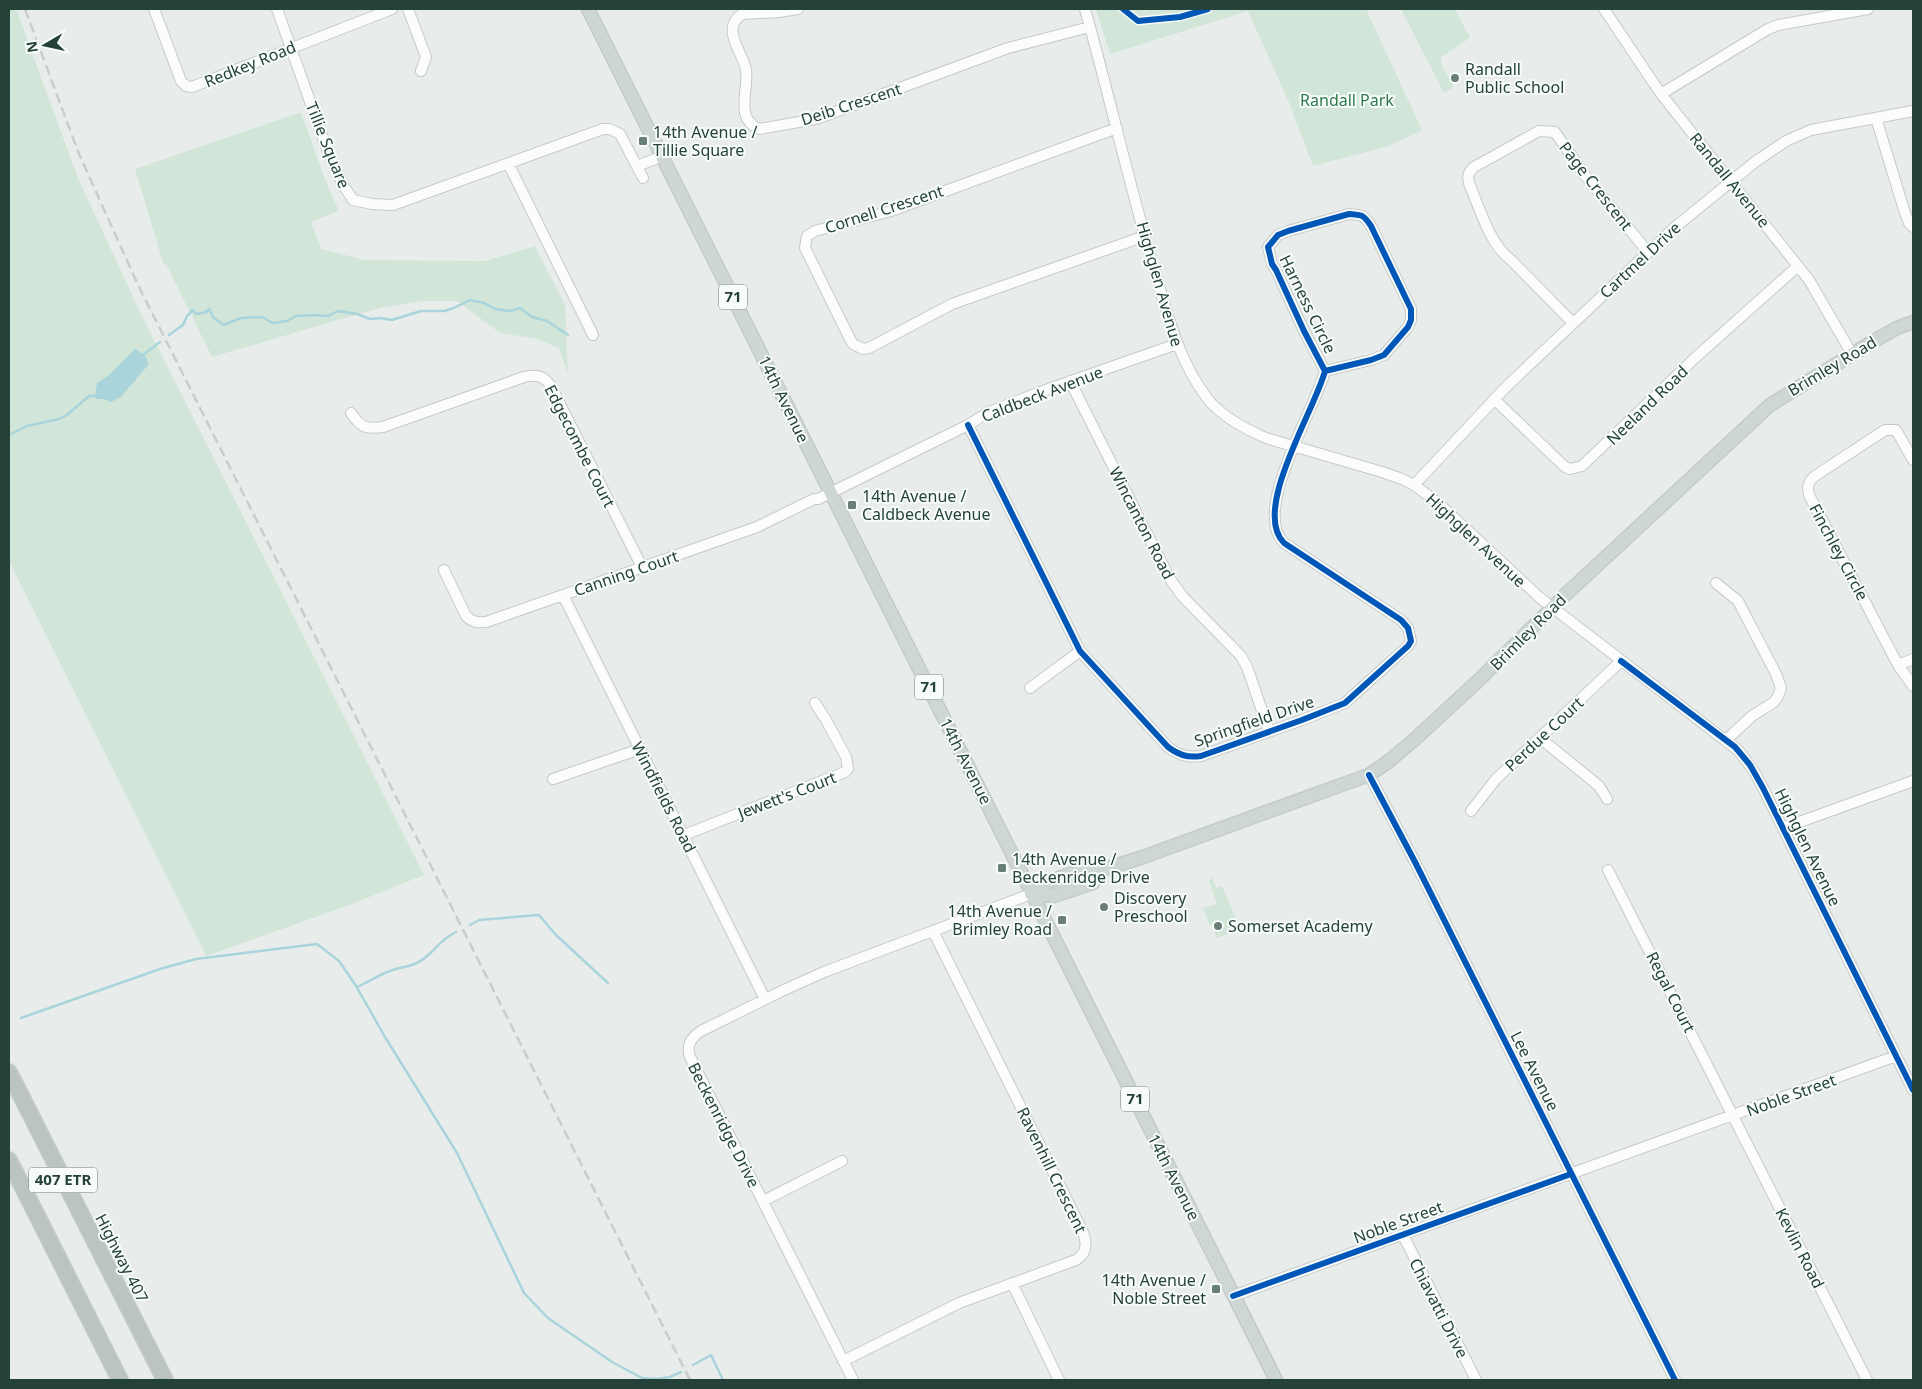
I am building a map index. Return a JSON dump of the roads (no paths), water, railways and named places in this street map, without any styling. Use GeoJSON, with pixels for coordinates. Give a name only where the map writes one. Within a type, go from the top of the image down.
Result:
{"type":"FeatureCollection","features":[{"type":"Feature","properties":{"kind":"highway","name":"Highway 407"},"geometry":{"type":"LineString","coordinates":[[9,1072],[165,1380]]}},
{"type":"Feature","properties":{"kind":"highway","name":"407 ETR"},"geometry":{"type":"LineString","coordinates":[[9,1160],[120,1380]]}},
{"type":"Feature","properties":{"kind":"main road","name":"14th Avenue"},"geometry":{"type":"LineString","coordinates":[[588,9],[1276,1380]]}},
{"type":"Feature","properties":{"kind":"main road","name":"Brimley Road"},"geometry":{"type":"LineString","coordinates":[[1031,894],[1048,882],[1086,868],[1102,870],[1144,857],[1369,774],[1389,761],[1462,697],[1552,608],[1770,405],[1852,354],[1892,331],[1913,322]]}},
{"type":"Feature","properties":{"kind":"street","name":"Redkey Road"},"geometry":{"type":"LineString","coordinates":[[154,9],[181,81],[186,86],[192,87],[392,9]]}},
{"type":"Feature","properties":{"kind":"street"},"geometry":{"type":"LineString","coordinates":[[277,9],[292,48]]}},
{"type":"Feature","properties":{"kind":"street"},"geometry":{"type":"LineString","coordinates":[[408,9],[426,57],[421,70]]}},
{"type":"Feature","properties":{"kind":"street","name":"Deib Crescent"},"geometry":{"type":"LineString","coordinates":[[798,9],[742,14],[734,22],[732,29],[734,44],[746,70],[744,110],[748,122],[759,129],[816,119],[1008,48],[1090,27]]}},
{"type":"Feature","properties":{"kind":"street","name":"Highglen Avenue"},"geometry":{"type":"LineString","coordinates":[[1086,9],[1145,236],[1176,344],[1186,365],[1209,400],[1222,412],[1250,431],[1266,438],[1402,478],[1414,485],[1437,502],[1552,608],[1739,751],[1755,773],[1913,1090]]}},
{"type":"Feature","properties":{"kind":"street","name":"Randall Avenue"},"geometry":{"type":"LineString","coordinates":[[1604,9],[1661,94],[1809,280],[1852,354]]}},
{"type":"Feature","properties":{"kind":"street"},"geometry":{"type":"LineString","coordinates":[[1661,94],[1768,29],[1868,9]]}},
{"type":"Feature","properties":{"kind":"street","name":"Tillie Square"},"geometry":{"type":"LineString","coordinates":[[292,48],[327,149],[342,183],[353,200],[372,204],[392,205],[594,132],[610,129],[620,134],[643,178]]}},
{"type":"Feature","properties":{"kind":"street","name":"Cartmel Drive"},"geometry":{"type":"LineString","coordinates":[[1414,485],[1494,399],[1648,252],[1674,228],[1771,150],[1795,136],[1811,130],[1913,111]]}},
{"type":"Feature","properties":{"kind":"street"},"geometry":{"type":"LineString","coordinates":[[1876,118],[1905,213],[1913,227]]}},
{"type":"Feature","properties":{"kind":"street","name":"Cornell Crescent"},"geometry":{"type":"LineString","coordinates":[[1117,128],[890,210],[814,231],[807,236],[805,248],[845,331],[853,344],[863,349],[869,348],[952,304],[1145,236]]}},
{"type":"Feature","properties":{"kind":"street","name":"Page Crescent"},"geometry":{"type":"LineString","coordinates":[[1573,323],[1503,254],[1493,239],[1468,183],[1470,171],[1474,167],[1539,130],[1555,132],[1584,174],[1648,252]]}},
{"type":"Feature","properties":{"kind":"street"},"geometry":{"type":"LineString","coordinates":[[637,166],[663,156]]}},
{"type":"Feature","properties":{"kind":"street"},"geometry":{"type":"LineString","coordinates":[[508,163],[593,335]]}},
{"type":"Feature","properties":{"kind":"street","name":"Harness Circle"},"geometry":{"type":"LineString","coordinates":[[1294,446],[1322,384],[1325,371],[1272,264],[1268,247],[1278,235],[1288,231],[1349,214],[1359,214],[1365,217],[1371,226],[1411,308],[1411,320],[1408,327],[1379,358],[1325,371]]}},
{"type":"Feature","properties":{"kind":"street","name":"Neeland Road"},"geometry":{"type":"LineString","coordinates":[[1494,399],[1564,467],[1570,469],[1582,466],[1696,357],[1798,266]]}},
{"type":"Feature","properties":{"kind":"street","name":"Caldbeck Avenue"},"geometry":{"type":"LineString","coordinates":[[831,493],[968,425],[989,412],[1176,344]]}},
{"type":"Feature","properties":{"kind":"street","name":"Edgecombe Court"},"geometry":{"type":"LineString","coordinates":[[351,413],[358,424],[370,428],[383,426],[524,377],[541,376],[547,380],[552,388],[642,567]]}},
{"type":"Feature","properties":{"kind":"street","name":"Wincanton Road"},"geometry":{"type":"LineString","coordinates":[[1070,381],[1170,579],[1183,596],[1241,656],[1247,667],[1269,731]]}},
{"type":"Feature","properties":{"kind":"street","name":"Springfield Drive"},"geometry":{"type":"LineString","coordinates":[[968,425],[1080,651],[1177,754],[1189,758],[1201,756],[1345,703],[1408,646],[1411,641],[1408,628],[1401,620],[1280,539],[1276,531],[1274,508],[1280,484],[1294,446]]}},
{"type":"Feature","properties":{"kind":"street","name":"Finchley Circle"},"geometry":{"type":"LineString","coordinates":[[1913,460],[1896,430],[1885,430],[1815,476],[1808,485],[1809,495],[1898,665],[1913,686]]}},
{"type":"Feature","properties":{"kind":"street","name":"Canning Court"},"geometry":{"type":"LineString","coordinates":[[444,570],[466,616],[471,621],[478,623],[486,622],[757,526],[831,493]]}},
{"type":"Feature","properties":{"kind":"street"},"geometry":{"type":"LineString","coordinates":[[1716,583],[1738,601],[1776,674],[1781,688],[1774,702],[1752,716],[1726,740]]}},
{"type":"Feature","properties":{"kind":"street","name":"Windfields Road"},"geometry":{"type":"LineString","coordinates":[[564,595],[765,999]]}},
{"type":"Feature","properties":{"kind":"street"},"geometry":{"type":"LineString","coordinates":[[1030,688],[1080,651]]}},
{"type":"Feature","properties":{"kind":"street"},"geometry":{"type":"LineString","coordinates":[[1898,665],[1913,659]]}},
{"type":"Feature","properties":{"kind":"street","name":"Perdue Court"},"geometry":{"type":"LineString","coordinates":[[1471,811],[1496,779],[1621,661]]}},
{"type":"Feature","properties":{"kind":"street","name":"Jewett's Court"},"geometry":{"type":"LineString","coordinates":[[684,835],[845,772],[848,769],[846,757],[815,703]]}},
{"type":"Feature","properties":{"kind":"street"},"geometry":{"type":"LineString","coordinates":[[1540,738],[1599,786],[1607,799]]}},
{"type":"Feature","properties":{"kind":"street"},"geometry":{"type":"LineString","coordinates":[[554,779],[640,749]]}},
{"type":"Feature","properties":{"kind":"street","name":"Lee Avenue"},"geometry":{"type":"LineString","coordinates":[[1369,774],[1412,855],[1675,1380]]}},
{"type":"Feature","properties":{"kind":"street"},"geometry":{"type":"LineString","coordinates":[[1783,828],[1913,781]]}},
{"type":"Feature","properties":{"kind":"street","name":"Regal Court"},"geometry":{"type":"LineString","coordinates":[[1608,870],[1733,1115]]}},
{"type":"Feature","properties":{"kind":"street","name":"Beckenridge Drive"},"geometry":{"type":"LineString","coordinates":[[852,1380],[688,1050],[689,1044],[700,1030],[824,972],[1031,894]]}},
{"type":"Feature","properties":{"kind":"street","name":"Ravenhill Crescent"},"geometry":{"type":"LineString","coordinates":[[843,1361],[959,1303],[1076,1260],[1082,1256],[1085,1250],[1086,1240],[933,931]]}},
{"type":"Feature","properties":{"kind":"street","name":"Noble Street"},"geometry":{"type":"LineString","coordinates":[[1234,1296],[1896,1056]]}},
{"type":"Feature","properties":{"kind":"street","name":"Kevlin Road"},"geometry":{"type":"LineString","coordinates":[[1733,1115],[1868,1380]]}},
{"type":"Feature","properties":{"kind":"street"},"geometry":{"type":"LineString","coordinates":[[763,1201],[842,1161]]}},
{"type":"Feature","properties":{"kind":"street","name":"Chiavatti Drive"},"geometry":{"type":"LineString","coordinates":[[1403,1235],[1476,1380]]}},
{"type":"Feature","properties":{"kind":"street"},"geometry":{"type":"LineString","coordinates":[[1012,1283],[1059,1380]]}},
{"type":"Feature","properties":{"kind":"water"},"geometry":{"type":"Polygon","coordinates":[[[135,349],[146,357],[148,365],[121,397],[111,402],[104,399],[96,399],[97,383],[109,375],[135,349]]]}},
{"type":"Feature","properties":{"kind":"waterway"},"geometry":{"type":"LineString","coordinates":[[169,335],[183,325],[187,316],[193,310],[196,314],[206,312],[209,309],[213,317],[224,325],[241,318],[262,317],[273,323],[287,321],[296,316],[328,316],[338,311],[357,314],[370,319],[392,320],[421,311],[444,311],[470,300],[484,303],[495,309],[510,311],[520,308],[532,317],[547,321],[568,335]]}},
{"type":"Feature","properties":{"kind":"waterway"},"geometry":{"type":"LineString","coordinates":[[144,354],[160,342]]}},
{"type":"Feature","properties":{"kind":"waterway"},"geometry":{"type":"LineString","coordinates":[[9,435],[27,426],[59,419],[67,415],[89,396],[95,396]]}},
{"type":"Feature","properties":{"kind":"waterway"},"geometry":{"type":"LineString","coordinates":[[470,925],[479,920],[539,915],[556,935],[608,983]]}},
{"type":"Feature","properties":{"kind":"waterway"},"geometry":{"type":"LineString","coordinates":[[357,987],[390,971],[421,961],[456,932]]}},
{"type":"Feature","properties":{"kind":"waterway"},"geometry":{"type":"LineString","coordinates":[[21,1018],[160,969],[196,959],[317,944],[339,961],[356,986],[385,1037],[457,1153],[524,1293],[548,1318],[612,1362],[642,1378],[657,1379],[670,1377],[681,1372]]}},
{"type":"Feature","properties":{"kind":"waterway"},"geometry":{"type":"LineString","coordinates":[[693,1365],[711,1355],[723,1380]]}},
{"type":"Feature","properties":{"kind":"railway"},"geometry":{"type":"LineString","coordinates":[[25,9],[79,154],[138,285],[690,1380]]}},
{"type":"Feature","properties":{"kind":"place","name":"Randall Public School"},"geometry":{"type":"Point","coordinates":[1455,78]}},
{"type":"Feature","properties":{"kind":"place","name":"14th Avenue / Tillie Square"},"geometry":{"type":"Point","coordinates":[643,141]}},
{"type":"Feature","properties":{"kind":"place","name":"14th Avenue / Caldbeck Avenue"},"geometry":{"type":"Point","coordinates":[852,505]}},
{"type":"Feature","properties":{"kind":"place","name":"14th Avenue / Beckenridge Drive"},"geometry":{"type":"Point","coordinates":[1002,868]}},
{"type":"Feature","properties":{"kind":"place","name":"Discovery Preschool"},"geometry":{"type":"Point","coordinates":[1104,907]}},
{"type":"Feature","properties":{"kind":"place","name":"14th Avenue / Brimley Road"},"geometry":{"type":"Point","coordinates":[1062,920]}},
{"type":"Feature","properties":{"kind":"place","name":"Somerset Academy"},"geometry":{"type":"Point","coordinates":[1218,926]}},
{"type":"Feature","properties":{"kind":"place","name":"14th Avenue / Noble Street"},"geometry":{"type":"Point","coordinates":[1216,1289]}},
{"type":"Feature","properties":{"kind":"park label","name":"Randall Park"},"geometry":{"type":"Point","coordinates":[1347,100]}}]}
